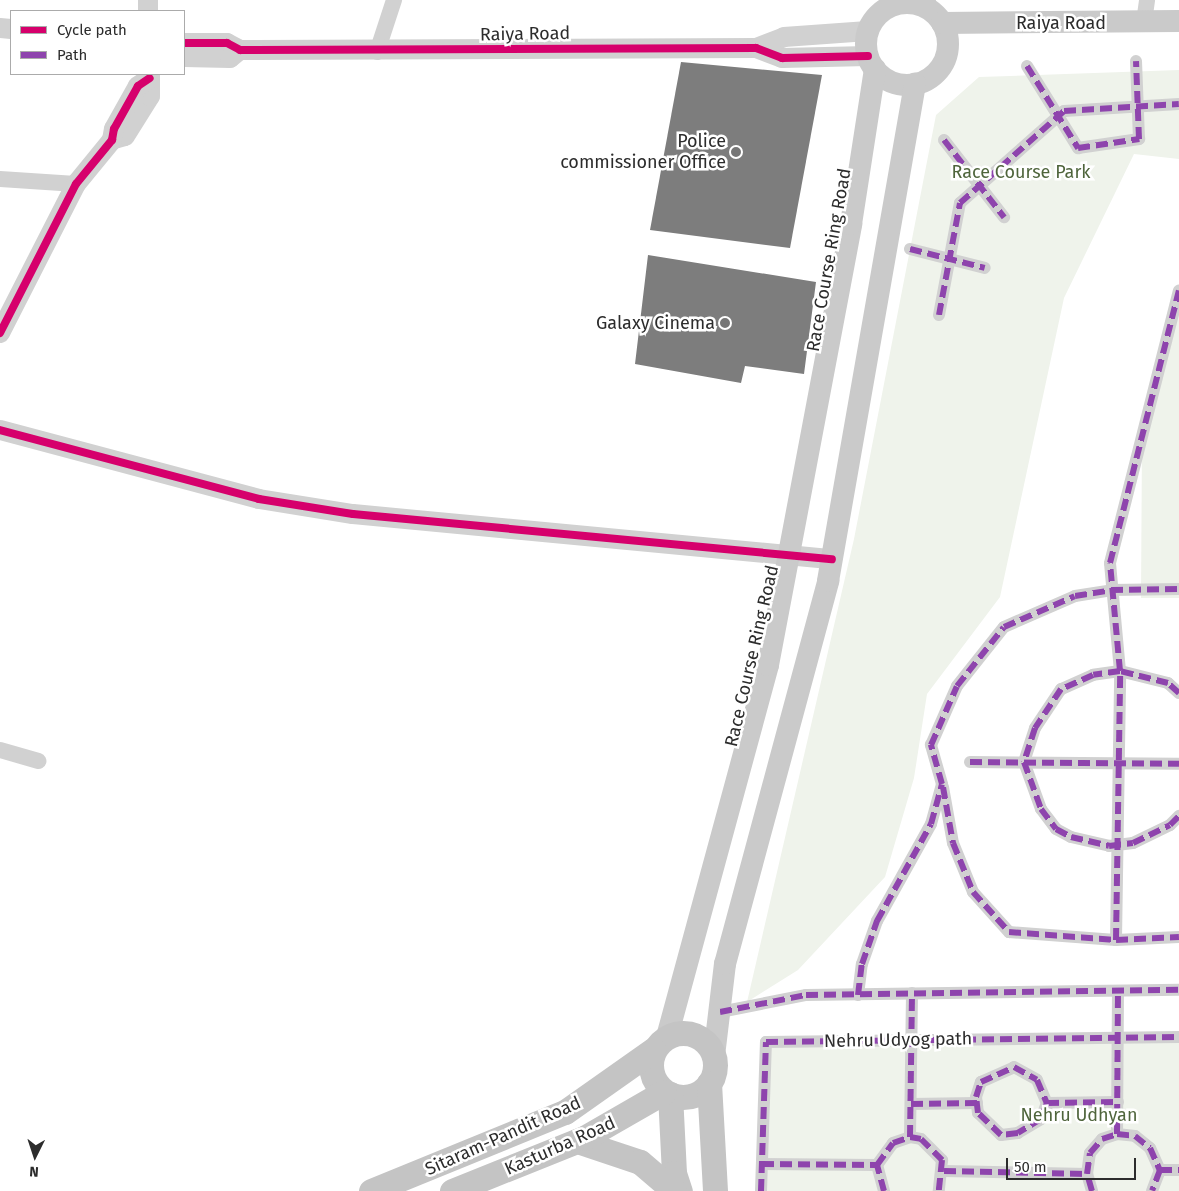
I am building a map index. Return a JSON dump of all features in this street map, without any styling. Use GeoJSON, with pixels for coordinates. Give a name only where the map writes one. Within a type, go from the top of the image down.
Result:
{"type":"FeatureCollection","features":[{"type":"Feature","properties":{"kind":"main road"},"geometry":{"type":"LineString","coordinates":[[892,3],[926,4],[942,23],[948,43],[943,63],[931,77],[915,84],[893,82],[872,63],[868,31],[892,3]]}},
{"type":"Feature","properties":{"kind":"main road","name":"Raiya Road"},"geometry":{"type":"LineString","coordinates":[[942,23],[1146,11],[1179,21]]}},
{"type":"Feature","properties":{"kind":"main road","name":"Race Course Ring Road"},"geometry":{"type":"LineString","coordinates":[[660,1044],[758,703],[791,557],[872,63]]}},
{"type":"Feature","properties":{"kind":"main road"},"geometry":{"type":"LineString","coordinates":[[715,1191],[709,1083],[725,964],[832,559],[915,84]]}},
{"type":"Feature","properties":{"kind":"main road"},"geometry":{"type":"LineString","coordinates":[[680,1191],[674,1173],[667,1093],[652,1076],[660,1044],[685,1032],[698,1036],[714,1056]]}},
{"type":"Feature","properties":{"kind":"main road","name":"Sitaram-Pandit Road"},"geometry":{"type":"LineString","coordinates":[[371,1191],[566,1112],[660,1044]]}},
{"type":"Feature","properties":{"kind":"main road"},"geometry":{"type":"LineString","coordinates":[[667,1093],[695,1094],[709,1083]]}},
{"type":"Feature","properties":{"kind":"main road","name":"Kasturba Road"},"geometry":{"type":"LineString","coordinates":[[452,1191],[577,1141],[667,1093]]}},
{"type":"Feature","properties":{"kind":"main road","name":"Sitaram-Pandit Road"},"geometry":{"type":"LineString","coordinates":[[577,1141],[640,1162],[674,1191]]}},
{"type":"Feature","properties":{"kind":"street"},"geometry":{"type":"LineString","coordinates":[[377,52],[394,0]]}},
{"type":"Feature","properties":{"kind":"street"},"geometry":{"type":"LineString","coordinates":[[756,48],[784,37],[868,31]]}},
{"type":"Feature","properties":{"kind":"street","name":"Raiya Road"},"geometry":{"type":"LineString","coordinates":[[185,43],[227,42],[240,50],[377,52],[756,48],[782,58],[872,63]]}},
{"type":"Feature","properties":{"kind":"street","name":"Raiya Road"},"geometry":{"type":"LineString","coordinates":[[185,57],[230,58],[240,50]]}},
{"type":"Feature","properties":{"kind":"street"},"geometry":{"type":"LineString","coordinates":[[1027,66],[1078,148],[1139,139],[1136,106],[1136,61]]}},
{"type":"Feature","properties":{"kind":"street"},"geometry":{"type":"LineString","coordinates":[[0,333],[76,184],[112,140],[114,128],[138,86],[150,76]]}},
{"type":"Feature","properties":{"kind":"street"},"geometry":{"type":"LineString","coordinates":[[939,315],[960,202],[1064,111],[1179,104]]}},
{"type":"Feature","properties":{"kind":"street"},"geometry":{"type":"LineString","coordinates":[[944,140],[1004,216]]}},
{"type":"Feature","properties":{"kind":"street"},"geometry":{"type":"LineString","coordinates":[[0,179],[76,184]]}},
{"type":"Feature","properties":{"kind":"street"},"geometry":{"type":"LineString","coordinates":[[910,249],[950,261],[985,268]]}},
{"type":"Feature","properties":{"kind":"street"},"geometry":{"type":"LineString","coordinates":[[1116,940],[1118,846],[1116,762],[1120,670],[1111,590],[1110,563],[1179,291]]}},
{"type":"Feature","properties":{"kind":"street"},"geometry":{"type":"LineString","coordinates":[[0,430],[259,499],[353,514],[791,557],[832,559]]}},
{"type":"Feature","properties":{"kind":"street"},"geometry":{"type":"LineString","coordinates":[[1179,588],[1111,590],[1075,596],[1004,627],[958,686],[932,746],[942,784],[953,843],[973,892],[1008,932],[1116,940],[1179,937]]}},
{"type":"Feature","properties":{"kind":"street"},"geometry":{"type":"LineString","coordinates":[[1179,693],[1168,684],[1120,670],[1094,675],[1061,689],[1035,728],[1024,762],[1029,785],[1056,829],[1071,837],[1118,846],[1153,834],[1179,816]]}},
{"type":"Feature","properties":{"kind":"street"},"geometry":{"type":"LineString","coordinates":[[0,750],[38,761]]}},
{"type":"Feature","properties":{"kind":"street"},"geometry":{"type":"LineString","coordinates":[[970,762],[1179,764]]}},
{"type":"Feature","properties":{"kind":"street"},"geometry":{"type":"LineString","coordinates":[[858,995],[862,964],[877,921],[931,824],[942,784]]}},
{"type":"Feature","properties":{"kind":"street"},"geometry":{"type":"LineString","coordinates":[[720,1012],[806,995],[1179,990]]}},
{"type":"Feature","properties":{"kind":"street"},"geometry":{"type":"LineString","coordinates":[[1118,991],[1118,1134]]}},
{"type":"Feature","properties":{"kind":"street"},"geometry":{"type":"LineString","coordinates":[[910,1137],[912,994]]}},
{"type":"Feature","properties":{"kind":"street","name":"Nehru Udyog path"},"geometry":{"type":"LineString","coordinates":[[761,1191],[766,1042],[1179,1037]]}},
{"type":"Feature","properties":{"kind":"street"},"geometry":{"type":"LineString","coordinates":[[1014,1067],[1037,1080],[1047,1103],[1041,1119],[1018,1133],[1001,1135],[986,1125],[977,1103],[980,1082],[1014,1067]]}},
{"type":"Feature","properties":{"kind":"street"},"geometry":{"type":"LineString","coordinates":[[1047,1103],[1118,1102]]}},
{"type":"Feature","properties":{"kind":"street"},"geometry":{"type":"LineString","coordinates":[[911,1104],[977,1103]]}},
{"type":"Feature","properties":{"kind":"street"},"geometry":{"type":"LineString","coordinates":[[1092,1191],[1087,1174],[1090,1153],[1102,1139],[1118,1134],[1134,1136],[1150,1148],[1160,1170],[1152,1191]]}},
{"type":"Feature","properties":{"kind":"street"},"geometry":{"type":"LineString","coordinates":[[876,1166],[893,1143],[910,1137],[934,1149],[944,1171],[939,1191]]}},
{"type":"Feature","properties":{"kind":"street"},"geometry":{"type":"LineString","coordinates":[[762,1164],[876,1166]]}},
{"type":"Feature","properties":{"kind":"street"},"geometry":{"type":"LineString","coordinates":[[876,1166],[884,1191]]}},
{"type":"Feature","properties":{"kind":"street"},"geometry":{"type":"LineString","coordinates":[[1160,1170],[1179,1170]]}},
{"type":"Feature","properties":{"kind":"street"},"geometry":{"type":"LineString","coordinates":[[944,1171],[1087,1174]]}},
{"type":"Feature","properties":{"kind":"green space","name":"Race Course Park"},"geometry":{"type":"Polygon","coordinates":[[[1179,70],[1179,159],[1134,154],[1064,298],[1000,597],[927,694],[914,778],[885,877],[798,970],[747,1002],[854,539],[936,115],[979,77],[1179,70]]]}},
{"type":"Feature","properties":{"kind":"green space"},"geometry":{"type":"Polygon","coordinates":[[[1179,304],[1179,598],[1141,598],[1142,440],[1179,304]]]}},
{"type":"Feature","properties":{"kind":"green space","name":"Nehru Udhyan"},"geometry":{"type":"Polygon","coordinates":[[[1179,1037],[1179,1191],[761,1191],[766,1042],[1179,1037]]]}},
{"type":"Feature","properties":{"kind":"building","name":"Police commissioner Office"},"geometry":{"type":"Polygon","coordinates":[[[681,62],[822,75],[790,248],[650,230],[681,62]]]}},
{"type":"Feature","properties":{"kind":"building","name":"Galaxy Cinema"},"geometry":{"type":"Polygon","coordinates":[[[648,255],[816,282],[804,374],[745,366],[741,383],[635,364],[648,255]]]}},
{"type":"Feature","properties":{"kind":"marked path"},"geometry":{"type":"LineString","coordinates":[[1027,66],[1078,148],[1139,139],[1136,61]]}},
{"type":"Feature","properties":{"kind":"marked path"},"geometry":{"type":"LineString","coordinates":[[939,315],[960,203],[1064,111],[1179,104]]}},
{"type":"Feature","properties":{"kind":"marked path"},"geometry":{"type":"LineString","coordinates":[[944,140],[1004,217]]}},
{"type":"Feature","properties":{"kind":"marked path"},"geometry":{"type":"LineString","coordinates":[[910,249],[985,268]]}},
{"type":"Feature","properties":{"kind":"marked path"},"geometry":{"type":"LineString","coordinates":[[1116,940],[1120,671],[1110,563],[1179,291]]}},
{"type":"Feature","properties":{"kind":"marked path"},"geometry":{"type":"LineString","coordinates":[[858,995],[862,964],[877,921],[931,824],[942,784],[931,745],[957,686],[1004,627],[1075,596],[1111,590],[1179,589]]}},
{"type":"Feature","properties":{"kind":"marked path"},"geometry":{"type":"LineString","coordinates":[[1179,693],[1168,683],[1120,671],[1093,675],[1061,689],[1035,728],[1024,762],[1041,809],[1056,829],[1071,837],[1109,846],[1133,843],[1170,825],[1179,816]]}},
{"type":"Feature","properties":{"kind":"marked path"},"geometry":{"type":"LineString","coordinates":[[970,762],[1179,764]]}},
{"type":"Feature","properties":{"kind":"marked path"},"geometry":{"type":"LineString","coordinates":[[943,787],[953,843],[973,892],[1009,932],[1116,940],[1179,937]]}},
{"type":"Feature","properties":{"kind":"marked path"},"geometry":{"type":"LineString","coordinates":[[720,1012],[806,995],[1179,990]]}},
{"type":"Feature","properties":{"kind":"marked path"},"geometry":{"type":"LineString","coordinates":[[1117,1134],[1118,991]]}},
{"type":"Feature","properties":{"kind":"marked path"},"geometry":{"type":"LineString","coordinates":[[910,1137],[912,993]]}},
{"type":"Feature","properties":{"kind":"marked path"},"geometry":{"type":"LineString","coordinates":[[761,1191],[766,1042],[1179,1037]]}},
{"type":"Feature","properties":{"kind":"marked path"},"geometry":{"type":"LineString","coordinates":[[1047,1103],[1041,1119],[1018,1133],[1001,1135],[978,1113],[976,1097],[981,1082],[1014,1067],[1037,1080],[1047,1103],[1118,1102]]}},
{"type":"Feature","properties":{"kind":"marked path"},"geometry":{"type":"LineString","coordinates":[[911,1104],[977,1103]]}},
{"type":"Feature","properties":{"kind":"marked path"},"geometry":{"type":"LineString","coordinates":[[1092,1191],[1087,1174],[1090,1153],[1102,1139],[1117,1134],[1135,1136],[1150,1148],[1160,1170],[1152,1191]]}},
{"type":"Feature","properties":{"kind":"marked path"},"geometry":{"type":"LineString","coordinates":[[884,1191],[877,1165],[893,1143],[910,1137],[921,1139],[942,1160],[939,1191]]}},
{"type":"Feature","properties":{"kind":"marked path"},"geometry":{"type":"LineString","coordinates":[[762,1164],[877,1165]]}},
{"type":"Feature","properties":{"kind":"marked path"},"geometry":{"type":"LineString","coordinates":[[1160,1170],[1179,1170]]}},
{"type":"Feature","properties":{"kind":"marked path"},"geometry":{"type":"LineString","coordinates":[[944,1171],[1087,1174]]}},
{"type":"Feature","properties":{"kind":"cycle path"},"geometry":{"type":"LineString","coordinates":[[185,43],[227,43],[240,50],[756,48],[782,58],[868,56]]}},
{"type":"Feature","properties":{"kind":"cycle path"},"geometry":{"type":"LineString","coordinates":[[0,333],[76,184],[112,140],[114,129],[138,86],[150,78]]}},
{"type":"Feature","properties":{"kind":"cycle path"},"geometry":{"type":"LineString","coordinates":[[0,430],[259,499],[353,514],[832,559]]}},
{"type":"Feature","properties":{"kind":"place","name":"Police commissioner Office"},"geometry":{"type":"Point","coordinates":[736,152]}},
{"type":"Feature","properties":{"kind":"place","name":"Galaxy Cinema"},"geometry":{"type":"Point","coordinates":[725,323]}}]}
